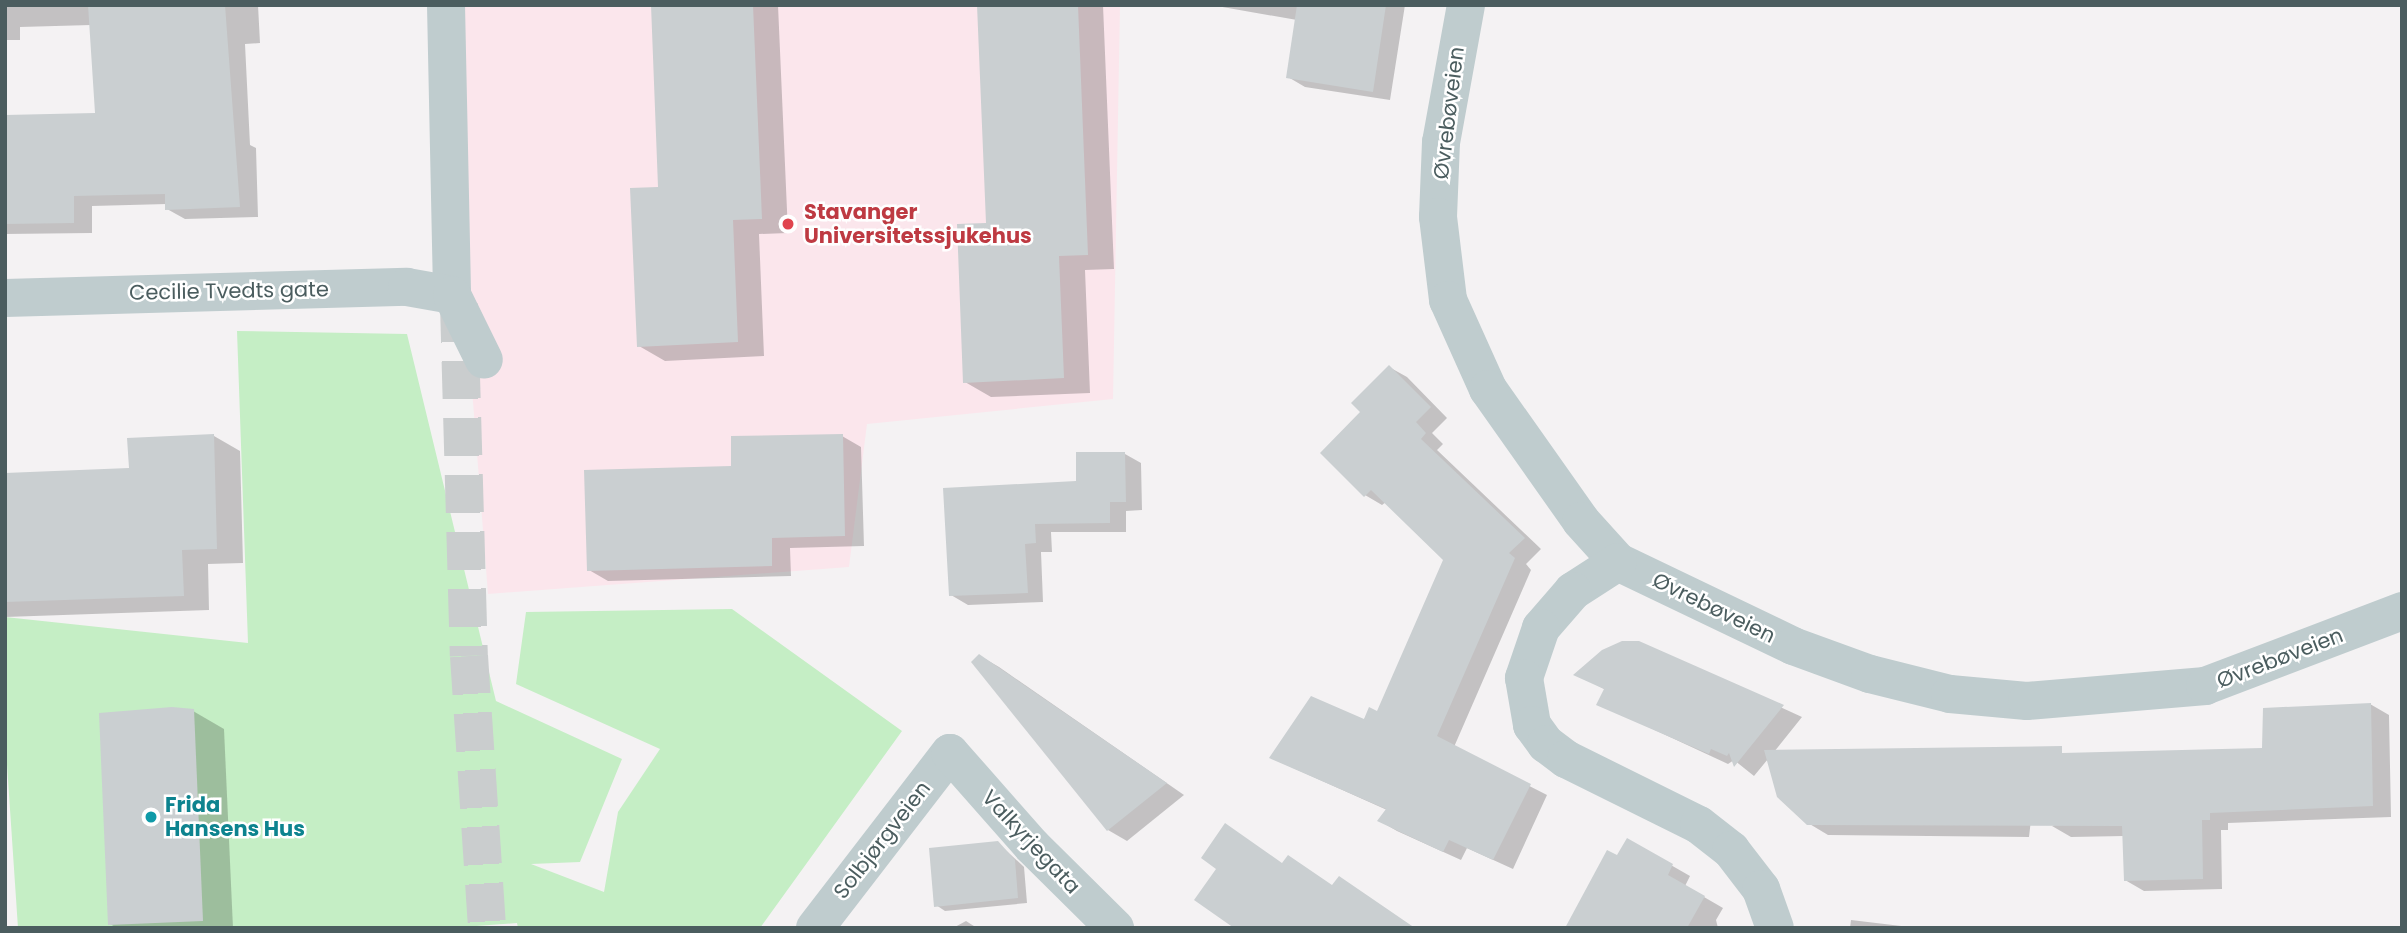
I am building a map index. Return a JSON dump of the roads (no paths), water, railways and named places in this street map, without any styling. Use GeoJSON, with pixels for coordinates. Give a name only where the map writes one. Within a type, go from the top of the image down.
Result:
{"type":"FeatureCollection","features":[{"type":"Feature","properties":{"kind":"street"},"geometry":{"type":"LineString","coordinates":[[446,5],[452,295],[484,360]]}},
{"type":"Feature","properties":{"kind":"street","name":"Øvrebøveien"},"geometry":{"type":"LineString","coordinates":[[1466,5],[1441,142],[1438,216],[1448,300],[1488,389],[1581,521],[1618,562],[1793,646],[1870,674],[1950,694],[2027,701],[2206,687],[2402,611]]}},
{"type":"Feature","properties":{"kind":"street","name":"Cecilie Tvedts gate"},"geometry":{"type":"LineString","coordinates":[[5,298],[407,287],[452,295]]}},
{"type":"Feature","properties":{"kind":"street"},"geometry":{"type":"LineString","coordinates":[[1618,562],[1573,592],[1541,628],[1524,678],[1532,725],[1546,744],[1566,758],[1699,825],[1731,850],[1761,889],[1775,928]]}},
{"type":"Feature","properties":{"kind":"street","name":"Solbjørgveien"},"geometry":{"type":"LineString","coordinates":[[815,928],[950,753]]}},
{"type":"Feature","properties":{"kind":"street","name":"Valkyrjegata"},"geometry":{"type":"LineString","coordinates":[[950,753],[1032,846],[1115,928]]}},
{"type":"Feature","properties":{"kind":"tunnel"},"geometry":{"type":"LineString","coordinates":[[459,304],[469,656],[487,928]]}},
{"type":"Feature","properties":{"kind":"place","name":"Stavanger Universitetssjukehus"},"geometry":{"type":"Point","coordinates":[788,224]}},
{"type":"Feature","properties":{"kind":"place","name":"Frida Hansens Hus"},"geometry":{"type":"Point","coordinates":[151,817]}}]}
